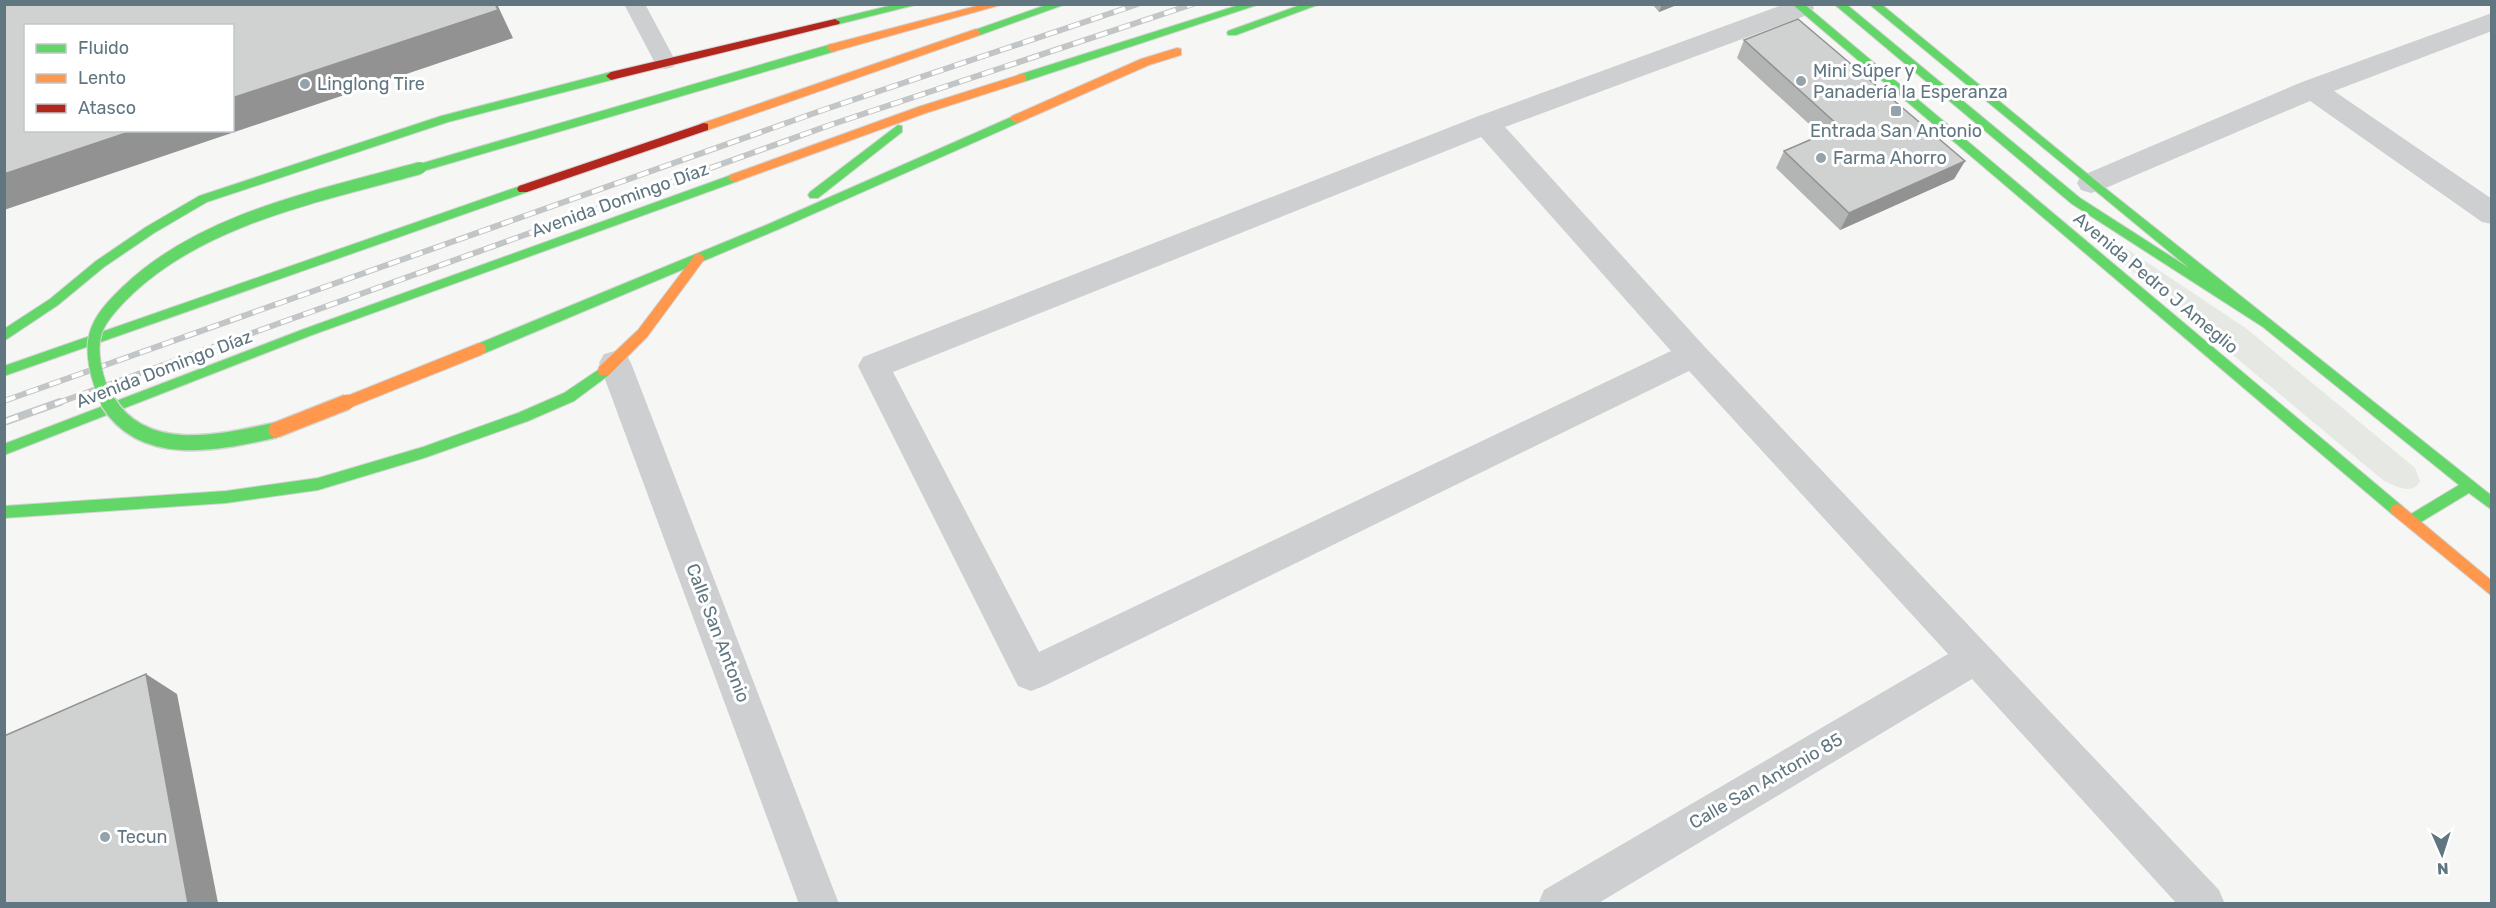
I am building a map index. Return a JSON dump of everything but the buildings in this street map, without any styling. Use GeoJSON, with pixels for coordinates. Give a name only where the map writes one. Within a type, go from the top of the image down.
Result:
{"type":"FeatureCollection","features":[{"type":"Feature","properties":{"kind":"main road"},"geometry":{"type":"LineString","coordinates":[[4,336],[54,302],[100,264],[150,230],[203,199],[445,119],[665,62],[914,4]]}},
{"type":"Feature","properties":{"kind":"main road"},"geometry":{"type":"LineString","coordinates":[[999,4],[850,43],[252,217],[206,233],[158,264],[124,294],[98,326],[94,357],[98,379],[106,402],[123,421],[145,435],[180,444],[230,439],[285,428],[775,226],[1145,62],[1190,47]]}},
{"type":"Feature","properties":{"kind":"main road"},"geometry":{"type":"LineString","coordinates":[[4,371],[312,262],[1061,4]]}},
{"type":"Feature","properties":{"kind":"main road","name":"Avenida Domingo Díaz"},"geometry":{"type":"LineString","coordinates":[[4,450],[308,332],[922,110],[1255,4]]}},
{"type":"Feature","properties":{"kind":"main road"},"geometry":{"type":"LineString","coordinates":[[1213,39],[1315,4]]}},
{"type":"Feature","properties":{"kind":"main road"},"geometry":{"type":"LineString","coordinates":[[1839,4],[2076,201],[2264,323]]}},
{"type":"Feature","properties":{"kind":"main road","name":"Avenida Pedro J Ameglio"},"geometry":{"type":"LineString","coordinates":[[1874,4],[2264,323],[2492,504]]}},
{"type":"Feature","properties":{"kind":"main road","name":"Avenida Pedro J Ameglio"},"geometry":{"type":"LineString","coordinates":[[1799,6],[2492,590]]}},
{"type":"Feature","properties":{"kind":"main road"},"geometry":{"type":"LineString","coordinates":[[736,45],[822,10]]}},
{"type":"Feature","properties":{"kind":"main road"},"geometry":{"type":"LineString","coordinates":[[775,226],[922,110]]}},
{"type":"Feature","properties":{"kind":"main road"},"geometry":{"type":"LineString","coordinates":[[4,512],[226,497],[318,484],[424,452],[523,417],[570,397],[615,363],[653,319],[700,256]]}},
{"type":"Feature","properties":{"kind":"main road"},"geometry":{"type":"LineString","coordinates":[[2410,521],[2469,486]]}},
{"type":"Feature","properties":{"kind":"street"},"geometry":{"type":"LineString","coordinates":[[1693,355],[1031,674],[874,366],[1486,124],[1799,6]]}},
{"type":"Feature","properties":{"kind":"street"},"geometry":{"type":"LineString","coordinates":[[2091,183],[2312,89],[2492,21]]}},
{"type":"Feature","properties":{"kind":"street"},"geometry":{"type":"LineString","coordinates":[[2312,89],[2492,214]]}},
{"type":"Feature","properties":{"kind":"street"},"geometry":{"type":"LineString","coordinates":[[1486,124],[1693,355],[2205,903]]}},
{"type":"Feature","properties":{"kind":"street","name":"Calle San Antonio"},"geometry":{"type":"LineString","coordinates":[[615,363],[819,903]]}},
{"type":"Feature","properties":{"kind":"street","name":"Calle San Antonio 85"},"geometry":{"type":"LineString","coordinates":[[1558,903],[1975,658]]}},
{"type":"Feature","properties":{"kind":"lane"},"geometry":{"type":"LineString","coordinates":[[634,4],[665,62]]}},
{"type":"Feature","properties":{"kind":"shaded area"},"geometry":{"type":"Polygon","coordinates":[[[2083,223],[2091,225],[2247,329],[2415,468],[2420,481],[2417,486],[2408,489],[2384,481],[2079,227],[2083,223]]]}},
{"type":"Feature","properties":{"kind":"railway"},"geometry":{"type":"LineString","coordinates":[[4,401],[823,110],[1138,4]]}},
{"type":"Feature","properties":{"kind":"railway"},"geometry":{"type":"LineString","coordinates":[[55,404],[830,125],[1193,4]]}},
{"type":"Feature","properties":{"kind":"railway"},"geometry":{"type":"LineString","coordinates":[[4,422],[60,402]]}},
{"type":"Feature","properties":{"kind":"traffic: fast"},"geometry":{"type":"LineString","coordinates":[[835,22],[914,4]]}},
{"type":"Feature","properties":{"kind":"traffic: fast"},"geometry":{"type":"LineString","coordinates":[[976,33],[1061,4]]}},
{"type":"Feature","properties":{"kind":"traffic: fast"},"geometry":{"type":"LineString","coordinates":[[1022,78],[1255,4]]}},
{"type":"Feature","properties":{"kind":"traffic: fast"},"geometry":{"type":"LineString","coordinates":[[1232,33],[1315,4]]}},
{"type":"Feature","properties":{"kind":"traffic: fast"},"geometry":{"type":"LineString","coordinates":[[1797,4],[2397,510]]}},
{"type":"Feature","properties":{"kind":"traffic: fast"},"geometry":{"type":"LineString","coordinates":[[1839,4],[2076,201],[2264,323]]}},
{"type":"Feature","properties":{"kind":"traffic: fast"},"geometry":{"type":"LineString","coordinates":[[1874,4],[2091,183],[2492,504]]}},
{"type":"Feature","properties":{"kind":"traffic: fast"},"geometry":{"type":"LineString","coordinates":[[420,168],[832,48]]}},
{"type":"Feature","properties":{"kind":"traffic: fast"},"geometry":{"type":"LineString","coordinates":[[4,336],[54,302],[100,264],[150,230],[203,199],[445,119],[611,76]]}},
{"type":"Feature","properties":{"kind":"traffic: fast"},"geometry":{"type":"LineString","coordinates":[[480,349],[775,226],[1016,119]]}},
{"type":"Feature","properties":{"kind":"traffic: fast"},"geometry":{"type":"LineString","coordinates":[[814,195],[898,129]]}},
{"type":"Feature","properties":{"kind":"traffic: fast"},"geometry":{"type":"LineString","coordinates":[[276,430],[226,440],[188,444],[161,439],[133,428],[113,409],[100,383],[94,351],[98,326],[116,302],[134,284],[151,269],[192,242],[227,226],[263,214],[420,168]]}},
{"type":"Feature","properties":{"kind":"traffic: fast"},"geometry":{"type":"LineString","coordinates":[[4,450],[308,332],[734,178]]}},
{"type":"Feature","properties":{"kind":"traffic: fast"},"geometry":{"type":"LineString","coordinates":[[4,371],[523,189]]}},
{"type":"Feature","properties":{"kind":"traffic: fast"},"geometry":{"type":"LineString","coordinates":[[4,512],[226,497],[318,484],[424,452],[523,417],[569,397],[604,371]]}},
{"type":"Feature","properties":{"kind":"traffic: fast"},"geometry":{"type":"LineString","coordinates":[[2411,521],[2469,486]]}},
{"type":"Feature","properties":{"kind":"traffic: slow"},"geometry":{"type":"LineString","coordinates":[[832,48],[999,4]]}},
{"type":"Feature","properties":{"kind":"traffic: slow"},"geometry":{"type":"LineString","coordinates":[[704,127],[976,33]]}},
{"type":"Feature","properties":{"kind":"traffic: slow"},"geometry":{"type":"LineString","coordinates":[[1016,119],[1145,62],[1177,52]]}},
{"type":"Feature","properties":{"kind":"traffic: slow"},"geometry":{"type":"LineString","coordinates":[[734,178],[922,110],[1022,78]]}},
{"type":"Feature","properties":{"kind":"traffic: slow"},"geometry":{"type":"LineString","coordinates":[[604,371],[618,360],[643,333],[699,258]]}},
{"type":"Feature","properties":{"kind":"traffic: slow"},"geometry":{"type":"LineString","coordinates":[[276,430],[480,349]]}},
{"type":"Feature","properties":{"kind":"traffic: slow"},"geometry":{"type":"LineString","coordinates":[[2397,510],[2492,590]]}},
{"type":"Feature","properties":{"kind":"traffic: jam"},"geometry":{"type":"LineString","coordinates":[[611,76],[835,22]]}},
{"type":"Feature","properties":{"kind":"traffic: jam"},"geometry":{"type":"LineString","coordinates":[[523,189],[704,127]]}},
{"type":"Feature","properties":{"kind":"place","name":"Mini Súper y Panadería la Esperanza"},"geometry":{"type":"Point","coordinates":[1801,81]}},
{"type":"Feature","properties":{"kind":"place","name":"Linglong Tire"},"geometry":{"type":"Point","coordinates":[305,84]}},
{"type":"Feature","properties":{"kind":"place","name":"Entrada San Antonio"},"geometry":{"type":"Point","coordinates":[1896,111]}},
{"type":"Feature","properties":{"kind":"place","name":"Farma Ahorro"},"geometry":{"type":"Point","coordinates":[1821,158]}},
{"type":"Feature","properties":{"kind":"place","name":"Tecun"},"geometry":{"type":"Point","coordinates":[105,837]}}]}
